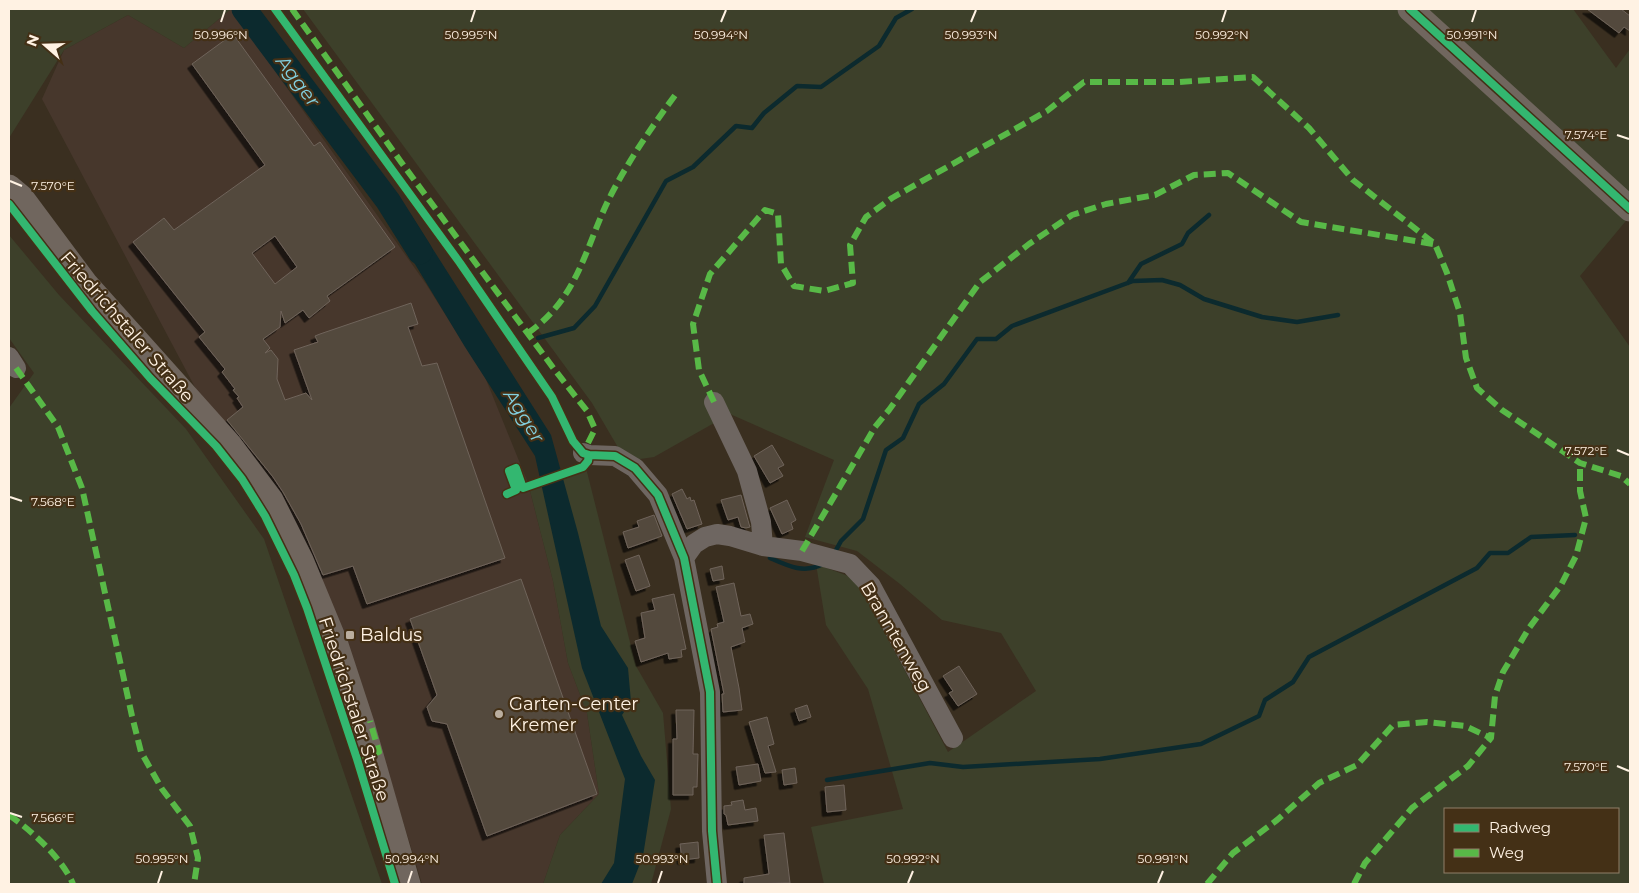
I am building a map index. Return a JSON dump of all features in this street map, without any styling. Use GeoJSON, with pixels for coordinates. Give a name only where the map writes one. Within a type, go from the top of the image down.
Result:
{"type":"FeatureCollection","features":[{"type":"Feature","properties":{"kind":"main road"},"geometry":{"type":"LineString","coordinates":[[1410,9],[1630,209]]}},
{"type":"Feature","properties":{"kind":"main road","name":"Friedrichstaler Straße"},"geometry":{"type":"LineString","coordinates":[[9,187],[21,197],[85,283],[229,444],[271,500],[300,560],[335,642],[362,724],[408,884]]}},
{"type":"Feature","properties":{"kind":"street"},"geometry":{"type":"LineString","coordinates":[[714,402],[747,471],[761,522],[762,546]]}},
{"type":"Feature","properties":{"kind":"street"},"geometry":{"type":"LineString","coordinates":[[583,453],[615,456],[635,468],[658,495],[684,558],[710,692],[712,831],[717,884]]}},
{"type":"Feature","properties":{"kind":"street","name":"Branntenweg"},"geometry":{"type":"LineString","coordinates":[[684,558],[694,544],[705,537],[717,534],[762,546],[802,551],[850,564],[871,586],[953,738]]}},
{"type":"Feature","properties":{"kind":"shaded area"},"geometry":{"type":"Polygon","coordinates":[[[231,9],[426,284],[485,377],[528,483],[553,581],[568,663],[587,713],[599,794],[560,835],[543,884],[422,884],[356,667],[197,391],[42,99],[64,50],[128,15],[184,48],[231,9]]]}},
{"type":"Feature","properties":{"kind":"green space"},"geometry":{"type":"Polygon","coordinates":[[[9,9],[231,9],[184,48],[128,15],[64,50],[9,138],[9,9]]]}},
{"type":"Feature","properties":{"kind":"green space"},"geometry":{"type":"Polygon","coordinates":[[[303,9],[1573,9],[1616,68],[1630,49],[1630,216],[1580,276],[1630,347],[1630,884],[824,884],[811,827],[903,809],[868,689],[826,625],[816,564],[856,579],[948,752],[1036,691],[1001,633],[942,620],[857,551],[805,537],[834,460],[730,414],[654,457],[626,461],[592,403],[303,9]]]}},
{"type":"Feature","properties":{"kind":"green space"},"geometry":{"type":"Polygon","coordinates":[[[9,235],[59,295],[186,429],[264,539],[382,884],[9,884],[9,408],[34,373],[9,338],[9,235]]]}},
{"type":"Feature","properties":{"kind":"green space"},"geometry":{"type":"Polygon","coordinates":[[[586,468],[636,666],[663,713],[671,809],[651,884],[543,884],[560,835],[599,794],[587,713],[568,663],[553,581],[528,483],[586,468]]]}},
{"type":"Feature","properties":{"kind":"water"},"geometry":{"type":"Polygon","coordinates":[[[410,213],[551,435],[601,626],[628,668],[631,702],[622,715],[641,756],[655,780],[643,856],[632,884],[601,884],[614,863],[625,779],[582,668],[535,456],[465,347],[395,231],[410,213]]]}},
{"type":"Feature","properties":{"kind":"building"},"geometry":{"type":"Polygon","coordinates":[[[1587,9],[1621,9],[1630,16],[1630,31],[1624,27],[1619,33],[1587,9]]]}},
{"type":"Feature","properties":{"kind":"building"},"geometry":{"type":"Polygon","coordinates":[[[233,34],[314,146],[320,142],[395,247],[327,296],[330,301],[309,318],[303,310],[285,323],[281,311],[280,327],[263,339],[270,348],[265,353],[271,350],[278,359],[277,379],[285,400],[306,393],[312,400],[294,350],[318,342],[315,336],[411,303],[418,324],[408,327],[422,366],[437,363],[505,558],[367,604],[353,566],[323,575],[301,524],[283,492],[227,420],[243,407],[237,398],[239,397],[233,390],[235,389],[222,372],[225,369],[199,337],[205,332],[133,242],[164,218],[174,230],[265,165],[192,64],[233,34]],[[275,236],[252,253],[275,284],[297,267],[275,236]]]}},
{"type":"Feature","properties":{"kind":"building"},"geometry":{"type":"Polygon","coordinates":[[[772,445],[784,465],[778,468],[783,476],[770,483],[754,456],[772,445]]]}},
{"type":"Feature","properties":{"kind":"building"},"geometry":{"type":"Polygon","coordinates":[[[682,489],[687,499],[690,497],[691,501],[694,500],[702,524],[687,529],[672,494],[682,489]]]}},
{"type":"Feature","properties":{"kind":"building"},"geometry":{"type":"Polygon","coordinates":[[[741,495],[750,527],[746,528],[741,527],[738,517],[728,520],[721,500],[741,495]]]}},
{"type":"Feature","properties":{"kind":"building"},"geometry":{"type":"Polygon","coordinates":[[[787,500],[796,520],[791,523],[793,529],[782,534],[770,508],[787,500]]]}},
{"type":"Feature","properties":{"kind":"building"},"geometry":{"type":"Polygon","coordinates":[[[654,515],[662,536],[628,548],[623,532],[639,527],[637,521],[654,515]]]}},
{"type":"Feature","properties":{"kind":"building"},"geometry":{"type":"Polygon","coordinates":[[[639,555],[650,586],[636,591],[625,560],[639,555]]]}},
{"type":"Feature","properties":{"kind":"building"},"geometry":{"type":"Polygon","coordinates":[[[722,566],[724,579],[713,581],[710,569],[722,566]]]}},
{"type":"Feature","properties":{"kind":"building","name":"Garten-Center Kremer"},"geometry":{"type":"Polygon","coordinates":[[[521,579],[597,794],[487,836],[447,724],[432,721],[427,707],[437,695],[410,619],[521,579]]]}},
{"type":"Feature","properties":{"kind":"building"},"geometry":{"type":"Polygon","coordinates":[[[734,583],[741,616],[750,614],[753,624],[742,628],[745,642],[731,647],[742,710],[723,712],[722,694],[724,694],[711,629],[718,627],[717,624],[724,622],[716,587],[734,583]]]}},
{"type":"Feature","properties":{"kind":"building"},"geometry":{"type":"Polygon","coordinates":[[[674,594],[686,649],[681,650],[682,657],[669,659],[668,653],[641,662],[635,641],[645,638],[641,613],[655,610],[652,599],[674,594]]]}},
{"type":"Feature","properties":{"kind":"building"},"geometry":{"type":"Polygon","coordinates":[[[959,666],[977,694],[958,706],[949,693],[953,691],[943,676],[959,666]]]}},
{"type":"Feature","properties":{"kind":"building"},"geometry":{"type":"Polygon","coordinates":[[[807,705],[811,717],[799,721],[795,709],[807,705]]]}},
{"type":"Feature","properties":{"kind":"building"},"geometry":{"type":"Polygon","coordinates":[[[676,710],[694,710],[693,754],[698,754],[697,787],[693,787],[693,795],[673,795],[673,739],[677,739],[676,710]]]}},
{"type":"Feature","properties":{"kind":"building"},"geometry":{"type":"Polygon","coordinates":[[[767,717],[774,744],[768,746],[776,772],[765,773],[749,722],[767,717]]]}},
{"type":"Feature","properties":{"kind":"building"},"geometry":{"type":"Polygon","coordinates":[[[758,764],[761,781],[739,785],[736,767],[758,764]]]}},
{"type":"Feature","properties":{"kind":"building"},"geometry":{"type":"Polygon","coordinates":[[[795,768],[797,783],[784,785],[782,770],[795,768]]]}},
{"type":"Feature","properties":{"kind":"building"},"geometry":{"type":"Polygon","coordinates":[[[844,785],[846,810],[827,812],[825,787],[844,785]]]}},
{"type":"Feature","properties":{"kind":"building"},"geometry":{"type":"Polygon","coordinates":[[[743,800],[745,810],[756,808],[758,821],[728,825],[726,815],[724,814],[724,806],[732,805],[731,802],[743,800]]]}},
{"type":"Feature","properties":{"kind":"building"},"geometry":{"type":"Polygon","coordinates":[[[784,833],[790,883],[744,884],[744,878],[769,874],[764,835],[784,833]]]}},
{"type":"Feature","properties":{"kind":"building"},"geometry":{"type":"Polygon","coordinates":[[[698,842],[699,858],[682,860],[680,844],[698,842]]]}},
{"type":"Feature","properties":{"kind":"waterway","name":"Agger"},"geometry":{"type":"LineString","coordinates":[[244,9],[388,201],[420,252]]}},
{"type":"Feature","properties":{"kind":"waterway"},"geometry":{"type":"LineString","coordinates":[[538,338],[574,328],[595,306],[666,181],[693,167],[736,126],[752,128],[764,113],[797,86],[821,87],[879,46],[896,18],[912,9]]}},
{"type":"Feature","properties":{"kind":"waterway"},"geometry":{"type":"LineString","coordinates":[[1128,283],[1141,264],[1182,244],[1188,233],[1209,215]]}},
{"type":"Feature","properties":{"kind":"waterway"},"geometry":{"type":"LineString","coordinates":[[836,550],[841,541],[863,519],[886,450],[903,438],[919,404],[944,384],[977,339],[996,339],[1012,326],[1133,281],[1162,280],[1180,285],[1204,299],[1262,317],[1297,322],[1338,315]]}},
{"type":"Feature","properties":{"kind":"waterway"},"geometry":{"type":"LineString","coordinates":[[827,780],[930,763],[963,767],[1100,759],[1201,744],[1259,716],[1265,700],[1293,682],[1309,657],[1477,568],[1490,553],[1508,553],[1531,537],[1575,535]]}},
{"type":"Feature","properties":{"kind":"waterway"},"geometry":{"type":"LineString","coordinates":[[770,558],[803,569],[823,564]]}},
{"type":"Feature","properties":{"kind":"marked path"},"geometry":{"type":"LineString","coordinates":[[292,9],[401,162],[587,411],[595,429],[583,453],[581,450]]}},
{"type":"Feature","properties":{"kind":"marked path"},"geometry":{"type":"LineString","coordinates":[[714,402],[699,370],[693,324],[710,274],[765,210],[778,214],[781,264],[794,286],[824,291],[853,283],[850,245],[866,217],[892,198],[1047,111],[1084,82],[1179,82],[1253,77],[1309,128],[1353,180],[1435,244],[1460,313],[1466,358],[1477,388],[1502,410],[1580,463],[1621,476],[1630,484]]}},
{"type":"Feature","properties":{"kind":"marked path"},"geometry":{"type":"LineString","coordinates":[[528,333],[560,303],[571,286],[603,211],[620,178],[676,94]]}},
{"type":"Feature","properties":{"kind":"marked path"},"geometry":{"type":"LineString","coordinates":[[802,551],[875,427],[980,282],[1029,244],[1072,215],[1106,204],[1155,195],[1194,175],[1228,173],[1301,222],[1433,244]]}},
{"type":"Feature","properties":{"kind":"marked path"},"geometry":{"type":"LineString","coordinates":[[16,368],[58,427],[82,488],[141,752],[162,789],[190,826],[198,858],[194,884]]}},
{"type":"Feature","properties":{"kind":"marked path"},"geometry":{"type":"LineString","coordinates":[[1207,884],[1233,853],[1277,820],[1319,783],[1357,765],[1393,725],[1427,722],[1465,726],[1491,738],[1495,696],[1503,672],[1529,628],[1561,585],[1576,556],[1586,518],[1580,491],[1580,463]]}},
{"type":"Feature","properties":{"kind":"marked path"},"geometry":{"type":"LineString","coordinates":[[357,759],[379,752],[370,721]]}},
{"type":"Feature","properties":{"kind":"marked path"},"geometry":{"type":"LineString","coordinates":[[1354,884],[1365,863],[1412,808],[1468,766],[1491,738]]}},
{"type":"Feature","properties":{"kind":"marked path"},"geometry":{"type":"LineString","coordinates":[[9,815],[46,846],[62,864],[73,884]]}},
{"type":"Feature","properties":{"kind":"cycle path"},"geometry":{"type":"LineString","coordinates":[[275,9],[460,263],[552,397],[573,441],[583,453],[615,456],[635,468],[658,495],[684,558],[710,692],[712,831],[717,884]]}},
{"type":"Feature","properties":{"kind":"cycle path"},"geometry":{"type":"LineString","coordinates":[[1410,9],[1630,209]]}},
{"type":"Feature","properties":{"kind":"cycle path"},"geometry":{"type":"LineString","coordinates":[[9,204],[92,311],[150,378],[216,446],[242,479],[265,516],[294,575],[307,608],[357,759],[395,884]]}},
{"type":"Feature","properties":{"kind":"cycle path"},"geometry":{"type":"LineString","coordinates":[[507,494],[516,490],[509,471],[516,468],[523,488],[583,467],[588,461],[589,455]]}},
{"type":"Feature","properties":{"kind":"place","name":"Baldus"},"geometry":{"type":"Point","coordinates":[350,635]}},
{"type":"Feature","properties":{"kind":"place","name":"Garten-Center Kremer"},"geometry":{"type":"Point","coordinates":[499,714]}}]}
